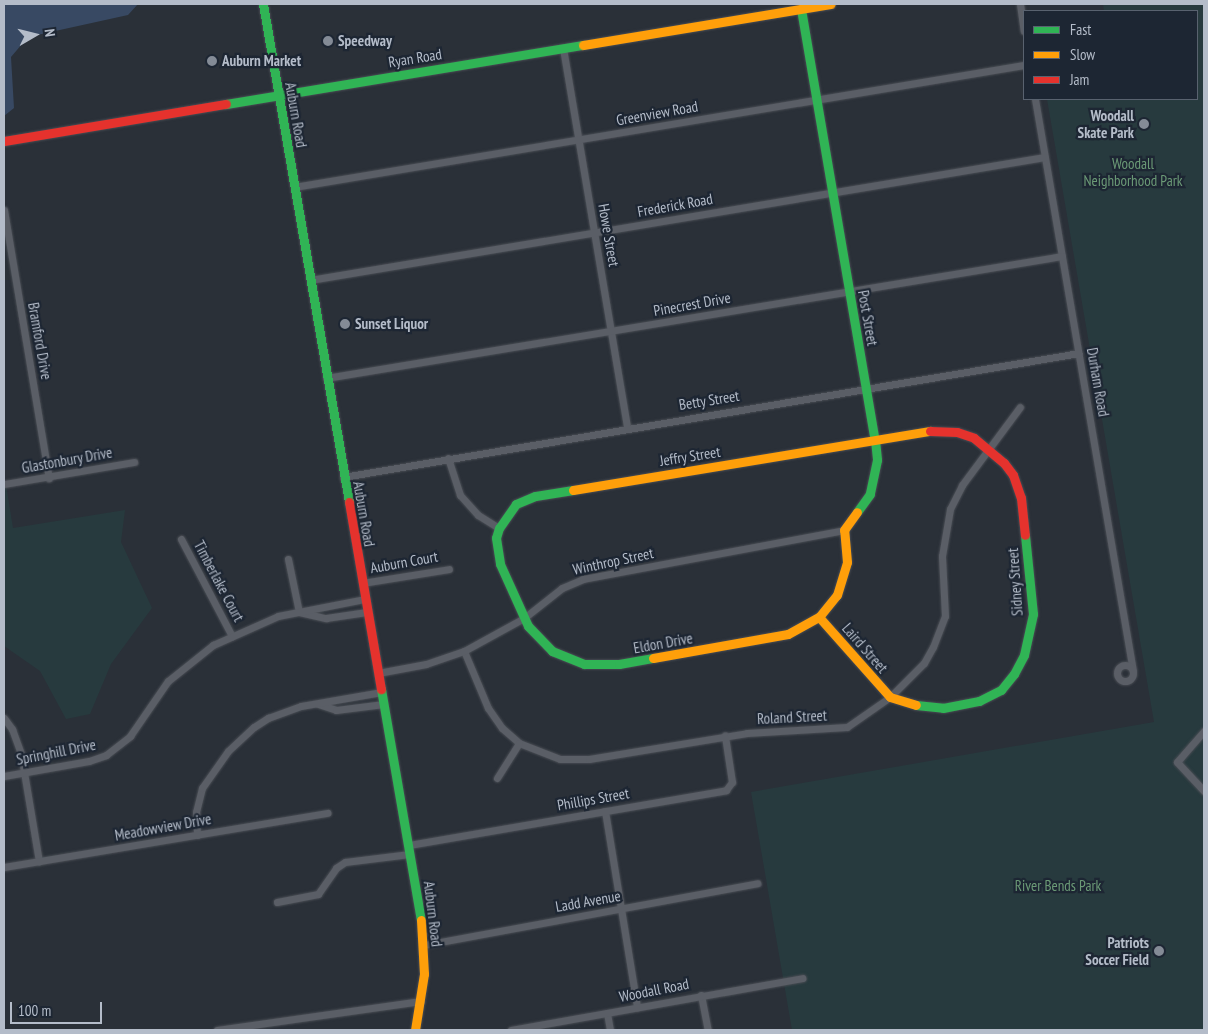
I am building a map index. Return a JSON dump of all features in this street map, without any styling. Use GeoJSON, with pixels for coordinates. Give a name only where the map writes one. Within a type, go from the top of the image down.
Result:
{"type":"FeatureCollection","features":[{"type":"Feature","properties":{"kind":"street","name":"Auburn Road"},"geometry":{"type":"LineString","coordinates":[[263,4],[343,477],[410,849],[424,945],[421,1001],[415,1030]]}},
{"type":"Feature","properties":{"kind":"street","name":"Ryan Road"},"geometry":{"type":"LineString","coordinates":[[4,141],[278,94],[831,4]]}},
{"type":"Feature","properties":{"kind":"street"},"geometry":{"type":"LineString","coordinates":[[1020,4],[1023,25]]}},
{"type":"Feature","properties":{"kind":"street","name":"Post Street"},"geometry":{"type":"LineString","coordinates":[[801,9],[875,440],[875,482],[862,508],[844,530]]}},
{"type":"Feature","properties":{"kind":"street","name":"Howe Street"},"geometry":{"type":"LineString","coordinates":[[563,48],[627,428]]}},
{"type":"Feature","properties":{"kind":"street","name":"Greenview Road"},"geometry":{"type":"LineString","coordinates":[[294,187],[1023,65]]}},
{"type":"Feature","properties":{"kind":"street","name":"Durham Road"},"geometry":{"type":"LineString","coordinates":[[1036,100],[1133,671]]}},
{"type":"Feature","properties":{"kind":"street","name":"Frederick Road"},"geometry":{"type":"LineString","coordinates":[[310,280],[1045,157]]}},
{"type":"Feature","properties":{"kind":"street","name":"Bramford Drive"},"geometry":{"type":"LineString","coordinates":[[4,210],[49,478]]}},
{"type":"Feature","properties":{"kind":"street","name":"Pinecrest Drive"},"geometry":{"type":"LineString","coordinates":[[326,378],[1062,256]]}},
{"type":"Feature","properties":{"kind":"street","name":"Betty Street"},"geometry":{"type":"LineString","coordinates":[[343,477],[1079,353]]}},
{"type":"Feature","properties":{"kind":"street","name":"Roland Street"},"geometry":{"type":"LineString","coordinates":[[464,651],[488,708],[502,728],[520,743],[549,756],[577,760],[725,736],[847,727],[890,697],[924,664],[940,633],[946,603],[942,556],[945,524],[955,497],[1020,407]]}},
{"type":"Feature","properties":{"kind":"street","name":"Jeffry Street"},"geometry":{"type":"LineString","coordinates":[[524,618],[499,558],[496,538],[500,528],[516,504],[536,496],[875,440],[950,431],[969,435],[990,448]]}},
{"type":"Feature","properties":{"kind":"street","name":"Sidney Street"},"geometry":{"type":"LineString","coordinates":[[890,697],[932,708],[979,701],[1008,684],[1024,655],[1033,605],[1021,498],[1013,475],[990,448]]}},
{"type":"Feature","properties":{"kind":"street"},"geometry":{"type":"LineString","coordinates":[[448,458],[460,495],[478,515],[500,528]]}},
{"type":"Feature","properties":{"kind":"street","name":"Glastonbury Drive"},"geometry":{"type":"LineString","coordinates":[[4,484],[49,478],[134,462]]}},
{"type":"Feature","properties":{"kind":"street"},"geometry":{"type":"LineString","coordinates":[[819,617],[837,595],[846,574],[847,541],[844,530]]}},
{"type":"Feature","properties":{"kind":"street","name":"Winthrop Street"},"geometry":{"type":"LineString","coordinates":[[378,673],[426,664],[464,651],[524,618],[555,593],[583,580],[844,530]]}},
{"type":"Feature","properties":{"kind":"street","name":"Timberlake Court"},"geometry":{"type":"LineString","coordinates":[[181,540],[232,636]]}},
{"type":"Feature","properties":{"kind":"street"},"geometry":{"type":"LineString","coordinates":[[288,559],[299,612]]}},
{"type":"Feature","properties":{"kind":"street","name":"Auburn Court"},"geometry":{"type":"LineString","coordinates":[[362,583],[449,569]]}},
{"type":"Feature","properties":{"kind":"street","name":"Springhill Drive"},"geometry":{"type":"LineString","coordinates":[[4,776],[90,761],[115,750],[130,736],[168,681],[199,654],[260,622],[365,599]]}},
{"type":"Feature","properties":{"kind":"street","name":"Springhill Drive"},"geometry":{"type":"LineString","coordinates":[[299,612],[326,618],[367,612]]}},
{"type":"Feature","properties":{"kind":"street","name":"Laird Street"},"geometry":{"type":"LineString","coordinates":[[819,617],[890,697]]}},
{"type":"Feature","properties":{"kind":"street","name":"Eldon Drive"},"geometry":{"type":"LineString","coordinates":[[524,618],[534,634],[552,650],[574,661],[605,666],[776,637],[796,631],[819,617]]}},
{"type":"Feature","properties":{"kind":"street"},"geometry":{"type":"LineString","coordinates":[[1121,666],[1128,666],[1133,671],[1131,678],[1124,680],[1118,673],[1121,666],[1130,659]]}},
{"type":"Feature","properties":{"kind":"street"},"geometry":{"type":"LineString","coordinates":[[197,835],[196,812],[200,794],[228,751],[268,718],[301,706],[382,692]]}},
{"type":"Feature","properties":{"kind":"street"},"geometry":{"type":"LineString","coordinates":[[318,704],[336,710],[384,704]]}},
{"type":"Feature","properties":{"kind":"street"},"geometry":{"type":"LineString","coordinates":[[4,718],[17,740],[39,862]]}},
{"type":"Feature","properties":{"kind":"street"},"geometry":{"type":"LineString","coordinates":[[1204,731],[1177,762],[1204,791]]}},
{"type":"Feature","properties":{"kind":"street","name":"Phillips Street"},"geometry":{"type":"LineString","coordinates":[[277,902],[318,894],[336,868],[345,862],[605,811],[726,790],[732,782],[725,736]]}},
{"type":"Feature","properties":{"kind":"street"},"geometry":{"type":"LineString","coordinates":[[497,778],[520,743]]}},
{"type":"Feature","properties":{"kind":"street"},"geometry":{"type":"LineString","coordinates":[[605,811],[637,1007]]}},
{"type":"Feature","properties":{"kind":"street","name":"Meadowview Drive"},"geometry":{"type":"LineString","coordinates":[[4,867],[328,813]]}},
{"type":"Feature","properties":{"kind":"street","name":"Ladd Avenue"},"geometry":{"type":"LineString","coordinates":[[424,945],[757,883]]}},
{"type":"Feature","properties":{"kind":"street","name":"Woodall Road"},"geometry":{"type":"LineString","coordinates":[[512,1030],[802,978]]}},
{"type":"Feature","properties":{"kind":"street"},"geometry":{"type":"LineString","coordinates":[[701,995],[708,1030]]}},
{"type":"Feature","properties":{"kind":"street"},"geometry":{"type":"LineString","coordinates":[[217,1030],[421,1001]]}},
{"type":"Feature","properties":{"kind":"street"},"geometry":{"type":"LineString","coordinates":[[607,1013],[610,1030]]}},
{"type":"Feature","properties":{"kind":"green space","name":"River Bends Park"},"geometry":{"type":"Polygon","coordinates":[[[1103,4],[1204,4],[1204,1030],[792,1030],[751,792],[1154,722],[1047,100],[1198,100],[1198,10],[1104,10],[1103,4]]]}},
{"type":"Feature","properties":{"kind":"green space"},"geometry":{"type":"Polygon","coordinates":[[[4,472],[13,528],[125,510],[121,542],[152,608],[111,664],[90,714],[66,719],[40,671],[4,646],[4,472]]]}},
{"type":"Feature","properties":{"kind":"water"},"geometry":{"type":"Polygon","coordinates":[[[4,4],[138,4],[128,15],[28,37],[11,57],[14,108],[4,116],[4,4]]]}},
{"type":"Feature","properties":{"kind":"traffic: fast"},"geometry":{"type":"LineString","coordinates":[[263,4],[349,502]]}},
{"type":"Feature","properties":{"kind":"traffic: fast"},"geometry":{"type":"LineString","coordinates":[[801,9],[875,440],[877,460],[870,494],[857,512]]}},
{"type":"Feature","properties":{"kind":"traffic: fast"},"geometry":{"type":"LineString","coordinates":[[226,104],[583,45]]}},
{"type":"Feature","properties":{"kind":"traffic: fast"},"geometry":{"type":"LineString","coordinates":[[573,490],[535,496],[516,504],[499,528],[496,538],[500,564],[528,626],[552,651],[584,664],[619,664],[653,658]]}},
{"type":"Feature","properties":{"kind":"traffic: fast"},"geometry":{"type":"LineString","coordinates":[[916,705],[943,708],[979,701],[1001,690],[1014,674],[1024,655],[1033,614],[1025,535]]}},
{"type":"Feature","properties":{"kind":"traffic: fast"},"geometry":{"type":"LineString","coordinates":[[381,689],[421,920]]}},
{"type":"Feature","properties":{"kind":"traffic: slow"},"geometry":{"type":"LineString","coordinates":[[583,45],[831,4]]}},
{"type":"Feature","properties":{"kind":"traffic: slow"},"geometry":{"type":"LineString","coordinates":[[573,490],[930,431]]}},
{"type":"Feature","properties":{"kind":"traffic: slow"},"geometry":{"type":"LineString","coordinates":[[653,658],[788,634],[819,617],[837,595],[847,562],[844,530],[857,512]]}},
{"type":"Feature","properties":{"kind":"traffic: slow"},"geometry":{"type":"LineString","coordinates":[[819,617],[890,697],[916,705]]}},
{"type":"Feature","properties":{"kind":"traffic: slow"},"geometry":{"type":"LineString","coordinates":[[415,1030],[424,974],[421,920]]}},
{"type":"Feature","properties":{"kind":"traffic: jam"},"geometry":{"type":"LineString","coordinates":[[4,141],[226,104]]}},
{"type":"Feature","properties":{"kind":"traffic: jam"},"geometry":{"type":"LineString","coordinates":[[930,431],[957,432],[974,438],[1004,463],[1013,475],[1021,498],[1025,535]]}},
{"type":"Feature","properties":{"kind":"traffic: jam"},"geometry":{"type":"LineString","coordinates":[[349,502],[381,689]]}},
{"type":"Feature","properties":{"kind":"place","name":"Speedway"},"geometry":{"type":"Point","coordinates":[328,41]}},
{"type":"Feature","properties":{"kind":"place","name":"Auburn Market"},"geometry":{"type":"Point","coordinates":[212,61]}},
{"type":"Feature","properties":{"kind":"place","name":"Woodall Skate Park"},"geometry":{"type":"Point","coordinates":[1144,124]}},
{"type":"Feature","properties":{"kind":"place","name":"Sunset Liquor"},"geometry":{"type":"Point","coordinates":[345,324]}},
{"type":"Feature","properties":{"kind":"place","name":"Patriots Soccer Field"},"geometry":{"type":"Point","coordinates":[1159,951]}},
{"type":"Feature","properties":{"kind":"park label","name":"Woodall Neighborhood Park"},"geometry":{"type":"Point","coordinates":[1133,172]}}]}
